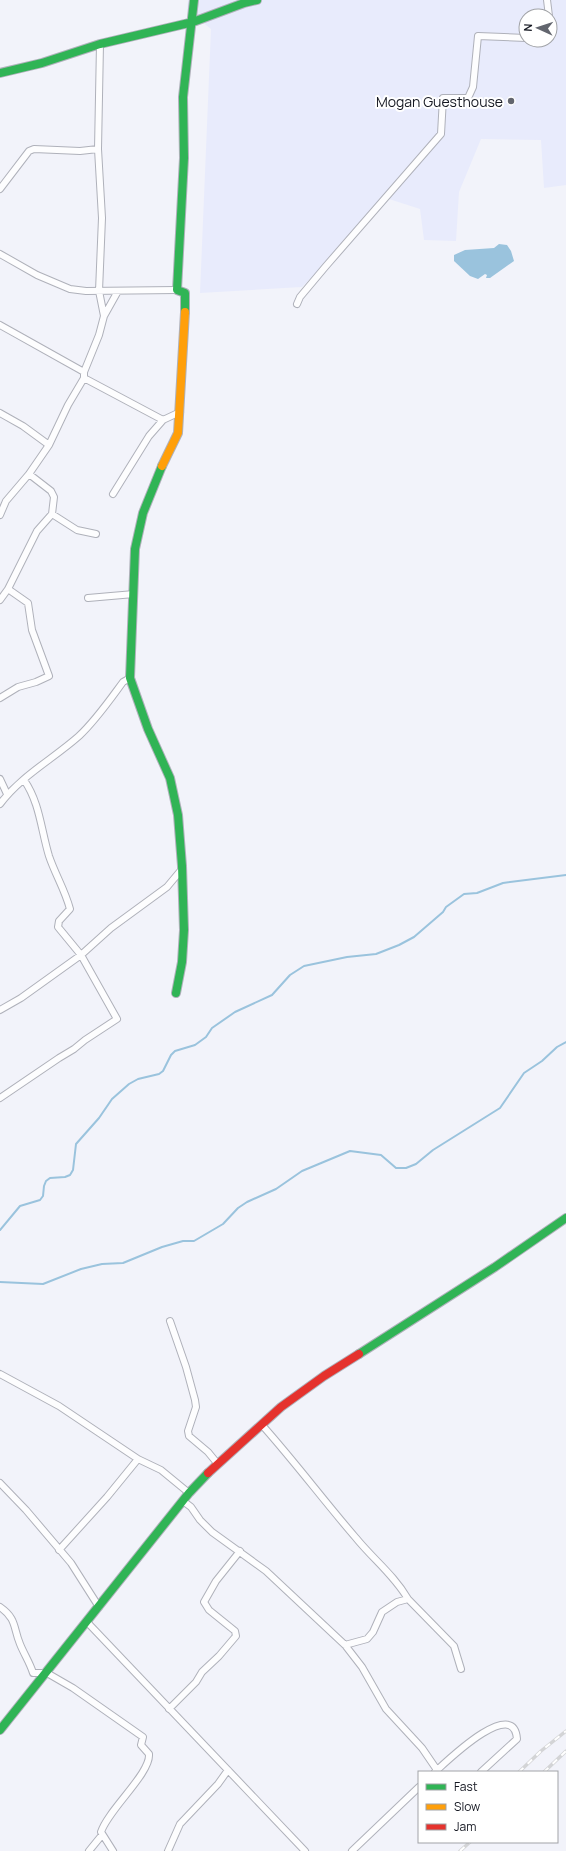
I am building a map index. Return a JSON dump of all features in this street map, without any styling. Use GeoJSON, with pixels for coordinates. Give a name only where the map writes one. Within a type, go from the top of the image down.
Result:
{"type":"FeatureCollection","features":[{"type":"Feature","properties":{"kind":"street"},"geometry":{"type":"LineString","coordinates":[[177,290],[184,158],[183,97],[193,22],[194,0]]}},
{"type":"Feature","properties":{"kind":"street"},"geometry":{"type":"LineString","coordinates":[[0,73],[42,63],[100,44],[193,22],[244,3],[257,0]]}},
{"type":"Feature","properties":{"kind":"street"},"geometry":{"type":"LineString","coordinates":[[297,304],[300,297],[326,266],[441,134],[443,98],[468,98],[473,88],[478,36],[518,38]]}},
{"type":"Feature","properties":{"kind":"street"},"geometry":{"type":"LineString","coordinates":[[100,44],[98,149],[102,218],[99,291],[104,316]]}},
{"type":"Feature","properties":{"kind":"street"},"geometry":{"type":"LineString","coordinates":[[0,189],[29,151],[34,149],[80,151],[98,149]]}},
{"type":"Feature","properties":{"kind":"street"},"geometry":{"type":"LineString","coordinates":[[0,254],[53,282],[70,288],[99,291],[177,290],[185,294],[178,433],[155,480],[143,513],[135,550],[130,678],[136,690],[148,729],[172,784],[178,813],[184,923],[180,978],[176,993]]}},
{"type":"Feature","properties":{"kind":"street"},"geometry":{"type":"LineString","coordinates":[[0,515],[6,501],[29,474],[49,445],[84,375],[99,335],[104,316],[118,291]]}},
{"type":"Feature","properties":{"kind":"street"},"geometry":{"type":"LineString","coordinates":[[0,325],[163,420]]}},
{"type":"Feature","properties":{"kind":"street"},"geometry":{"type":"LineString","coordinates":[[113,494],[149,436],[163,420],[180,412]]}},
{"type":"Feature","properties":{"kind":"street"},"geometry":{"type":"LineString","coordinates":[[0,413],[23,426],[49,445]]}},
{"type":"Feature","properties":{"kind":"street"},"geometry":{"type":"LineString","coordinates":[[0,600],[8,590],[37,531],[52,514],[54,498],[51,492],[29,474]]}},
{"type":"Feature","properties":{"kind":"street"},"geometry":{"type":"LineString","coordinates":[[0,497],[6,501]]}},
{"type":"Feature","properties":{"kind":"street"},"geometry":{"type":"LineString","coordinates":[[52,514],[77,530],[96,534]]}},
{"type":"Feature","properties":{"kind":"street"},"geometry":{"type":"LineString","coordinates":[[0,698],[18,687],[36,682],[48,676],[32,630],[28,603],[8,590]]}},
{"type":"Feature","properties":{"kind":"street"},"geometry":{"type":"LineString","coordinates":[[88,598],[134,594]]}},
{"type":"Feature","properties":{"kind":"street"},"geometry":{"type":"LineString","coordinates":[[0,804],[7,794],[79,736],[95,719],[123,682],[130,678]]}},
{"type":"Feature","properties":{"kind":"street"},"geometry":{"type":"LineString","coordinates":[[0,779],[7,794]]}},
{"type":"Feature","properties":{"kind":"street"},"geometry":{"type":"LineString","coordinates":[[0,1098],[117,1019],[81,955],[58,927],[59,921],[70,909],[66,895],[50,856],[40,815],[30,788],[24,780]]}},
{"type":"Feature","properties":{"kind":"street"},"geometry":{"type":"LineString","coordinates":[[0,1010],[21,998],[62,967],[81,955],[111,928],[167,887],[182,869]]}},
{"type":"Feature","properties":{"kind":"street"},"geometry":{"type":"LineString","coordinates":[[0,1730],[88,1622],[189,1493],[217,1463],[281,1407],[324,1376],[495,1267],[566,1218]]}},
{"type":"Feature","properties":{"kind":"street"},"geometry":{"type":"LineString","coordinates":[[170,1321],[186,1367],[196,1407],[188,1431],[189,1436],[208,1452],[217,1463]]}},
{"type":"Feature","properties":{"kind":"street"},"geometry":{"type":"LineString","coordinates":[[0,1374],[59,1406],[138,1459],[160,1470],[189,1493]]}},
{"type":"Feature","properties":{"kind":"street"},"geometry":{"type":"LineString","coordinates":[[262,1425],[283,1448],[359,1542],[396,1580],[408,1599],[454,1646],[461,1670]]}},
{"type":"Feature","properties":{"kind":"street"},"geometry":{"type":"LineString","coordinates":[[59,1550],[103,1502],[138,1459]]}},
{"type":"Feature","properties":{"kind":"street"},"geometry":{"type":"LineString","coordinates":[[0,1483],[26,1510],[71,1563],[99,1607]]}},
{"type":"Feature","properties":{"kind":"street"},"geometry":{"type":"LineString","coordinates":[[183,1501],[191,1507],[200,1520],[212,1532],[266,1571],[345,1645],[362,1667],[386,1708],[422,1748],[436,1771],[486,1730],[497,1725],[507,1724],[513,1726],[517,1732],[517,1739],[482,1771]]}},
{"type":"Feature","properties":{"kind":"street"},"geometry":{"type":"LineString","coordinates":[[169,1709],[196,1682],[202,1672],[219,1656],[236,1636],[235,1631],[212,1613],[204,1602],[216,1580],[240,1551]]}},
{"type":"Feature","properties":{"kind":"street"},"geometry":{"type":"LineString","coordinates":[[345,1645],[367,1638],[373,1632],[382,1612],[396,1602],[408,1599]]}},
{"type":"Feature","properties":{"kind":"street"},"geometry":{"type":"LineString","coordinates":[[0,1607],[14,1620],[20,1646],[28,1658],[33,1673],[47,1673],[100,1706],[143,1737],[141,1745],[146,1750],[149,1758],[139,1779],[131,1787],[107,1819],[101,1832],[112,1851]]}},
{"type":"Feature","properties":{"kind":"street"},"geometry":{"type":"LineString","coordinates":[[88,1622],[305,1851]]}},
{"type":"Feature","properties":{"kind":"street"},"geometry":{"type":"LineString","coordinates":[[168,1851],[180,1824],[218,1784],[228,1770]]}},
{"type":"Feature","properties":{"kind":"street"},"geometry":{"type":"LineString","coordinates":[[352,1851],[418,1788]]}},
{"type":"Feature","properties":{"kind":"street"},"geometry":{"type":"LineString","coordinates":[[89,1851],[102,1835]]}},
{"type":"Feature","properties":{"kind":"shaded area"},"geometry":{"type":"Polygon","coordinates":[[[188,0],[566,0],[566,185],[544,188],[541,140],[481,139],[459,192],[456,241],[424,240],[420,209],[389,199],[302,287],[200,293],[211,29],[187,10],[188,0]]]}},
{"type":"Feature","properties":{"kind":"water"},"geometry":{"type":"Polygon","coordinates":[[[499,244],[507,245],[511,251],[514,261],[490,278],[486,278],[487,275],[485,274],[478,279],[470,276],[454,261],[454,255],[465,250],[494,248],[499,244]]]}},
{"type":"Feature","properties":{"kind":"waterway"},"geometry":{"type":"LineString","coordinates":[[0,1230],[20,1206],[40,1200],[43,1196],[46,1181],[50,1178],[65,1177],[70,1175],[73,1170],[76,1144],[99,1118],[112,1099],[129,1084],[138,1079],[159,1074],[163,1071],[171,1055],[175,1051],[195,1045],[206,1037],[212,1028],[235,1012],[272,995],[290,975],[304,966],[347,957],[376,954],[399,945],[414,937],[443,912],[446,907],[464,894],[477,893],[503,883],[566,875]]}},
{"type":"Feature","properties":{"kind":"waterway"},"geometry":{"type":"LineString","coordinates":[[0,1282],[43,1284],[81,1269],[102,1264],[123,1263],[162,1247],[183,1241],[194,1241],[223,1224],[238,1208],[247,1202],[276,1189],[302,1171],[350,1151],[381,1155],[396,1168],[406,1168],[416,1164],[433,1150],[500,1108],[524,1073],[542,1061],[557,1047],[566,1042]]}},
{"type":"Feature","properties":{"kind":"railway"},"geometry":{"type":"LineString","coordinates":[[520,1771],[541,1751],[566,1731]]}},
{"type":"Feature","properties":{"kind":"railway"},"geometry":{"type":"LineString","coordinates":[[545,1771],[566,1751]]}},
{"type":"Feature","properties":{"kind":"railway"},"geometry":{"type":"LineString","coordinates":[[460,1851],[469,1843]]}},
{"type":"Feature","properties":{"kind":"traffic: fast"},"geometry":{"type":"LineString","coordinates":[[185,312],[185,293],[177,290],[184,158],[183,97],[194,0]]}},
{"type":"Feature","properties":{"kind":"traffic: fast"},"geometry":{"type":"LineString","coordinates":[[0,73],[42,63],[100,44],[193,22],[244,3],[257,0]]}},
{"type":"Feature","properties":{"kind":"traffic: fast"},"geometry":{"type":"LineString","coordinates":[[162,466],[143,513],[135,549],[130,678],[148,729],[170,778],[178,815],[182,866],[184,930],[182,962],[176,993]]}},
{"type":"Feature","properties":{"kind":"traffic: fast"},"geometry":{"type":"LineString","coordinates":[[359,1354],[495,1267],[566,1218]]}},
{"type":"Feature","properties":{"kind":"traffic: fast"},"geometry":{"type":"LineString","coordinates":[[0,1730],[189,1493],[208,1473]]}},
{"type":"Feature","properties":{"kind":"traffic: slow"},"geometry":{"type":"LineString","coordinates":[[162,466],[178,433],[185,312]]}},
{"type":"Feature","properties":{"kind":"traffic: jam"},"geometry":{"type":"LineString","coordinates":[[208,1473],[281,1407],[324,1376],[359,1354]]}},
{"type":"Feature","properties":{"kind":"place","name":"Mogan Guesthouse"},"geometry":{"type":"Point","coordinates":[511,101]}}]}
